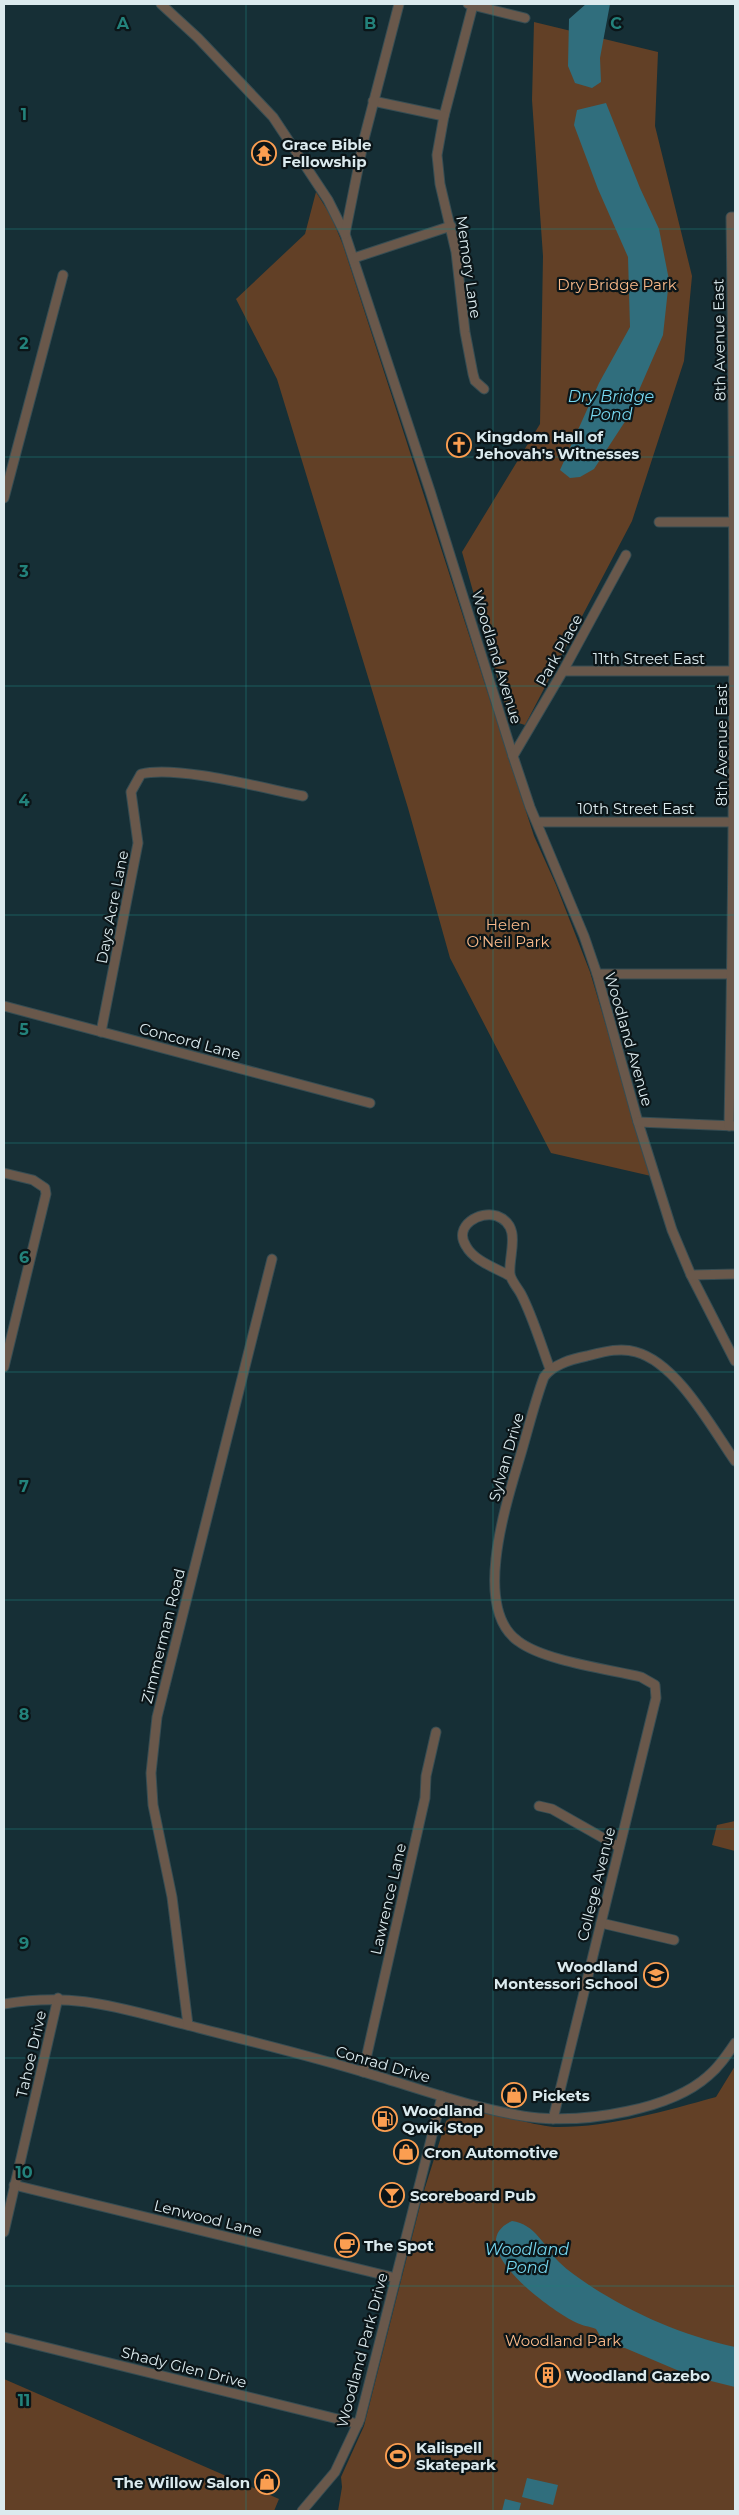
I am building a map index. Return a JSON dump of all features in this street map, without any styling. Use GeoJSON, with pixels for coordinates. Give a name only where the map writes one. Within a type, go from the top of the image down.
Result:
{"type":"FeatureCollection","features":[{"type":"Feature","properties":{"kind":"street","name":"Woodland Avenue"},"geometry":{"type":"LineString","coordinates":[[161,4],[198,38],[273,117],[328,200],[345,234],[430,490],[512,756],[584,936],[597,974],[638,1122],[672,1230],[691,1274],[735,1362]]}},
{"type":"Feature","properties":{"kind":"street"},"geometry":{"type":"LineString","coordinates":[[345,234],[350,203],[374,101],[400,4]]}},
{"type":"Feature","properties":{"kind":"street"},"geometry":{"type":"LineString","coordinates":[[470,4],[525,18]]}},
{"type":"Feature","properties":{"kind":"street","name":"Memory Lane"},"geometry":{"type":"LineString","coordinates":[[470,4],[438,142],[437,165],[451,226],[472,374],[475,381],[484,389]]}},
{"type":"Feature","properties":{"kind":"street"},"geometry":{"type":"LineString","coordinates":[[374,101],[444,116]]}},
{"type":"Feature","properties":{"kind":"street","name":"8th Avenue East"},"geometry":{"type":"LineString","coordinates":[[732,1126],[735,522],[732,217],[735,217]]}},
{"type":"Feature","properties":{"kind":"street"},"geometry":{"type":"LineString","coordinates":[[354,258],[451,226]]}},
{"type":"Feature","properties":{"kind":"street"},"geometry":{"type":"LineString","coordinates":[[4,498],[63,275]]}},
{"type":"Feature","properties":{"kind":"street"},"geometry":{"type":"LineString","coordinates":[[660,522],[735,522]]}},
{"type":"Feature","properties":{"kind":"street","name":"Park Place"},"geometry":{"type":"LineString","coordinates":[[512,756],[563,671],[626,555]]}},
{"type":"Feature","properties":{"kind":"street","name":"11th Street East"},"geometry":{"type":"LineString","coordinates":[[563,671],[735,671]]}},
{"type":"Feature","properties":{"kind":"street","name":"Days Acre Lane"},"geometry":{"type":"LineString","coordinates":[[101,1032],[138,843],[131,792],[141,774],[155,770],[222,780],[303,796]]}},
{"type":"Feature","properties":{"kind":"street","name":"10th Street East"},"geometry":{"type":"LineString","coordinates":[[538,822],[735,822]]}},
{"type":"Feature","properties":{"kind":"street"},"geometry":{"type":"LineString","coordinates":[[597,974],[734,974]]}},
{"type":"Feature","properties":{"kind":"street","name":"Concord Lane"},"geometry":{"type":"LineString","coordinates":[[4,1006],[370,1103]]}},
{"type":"Feature","properties":{"kind":"street"},"geometry":{"type":"LineString","coordinates":[[638,1122],[732,1126]]}},
{"type":"Feature","properties":{"kind":"street"},"geometry":{"type":"LineString","coordinates":[[4,1173],[33,1180],[45,1188],[46,1194],[4,1367]]}},
{"type":"Feature","properties":{"kind":"street"},"geometry":{"type":"LineString","coordinates":[[510,1276],[513,1248],[512,1230],[504,1219],[490,1214],[477,1215],[468,1222],[464,1233],[464,1244],[470,1252],[510,1276],[522,1294],[550,1370],[580,1357],[607,1351],[626,1350],[648,1356],[677,1381],[735,1461]]}},
{"type":"Feature","properties":{"kind":"street","name":"Zimmerman Road"},"geometry":{"type":"LineString","coordinates":[[188,2025],[174,1907],[153,1805],[152,1745],[157,1717],[272,1259]]}},
{"type":"Feature","properties":{"kind":"street"},"geometry":{"type":"LineString","coordinates":[[691,1274],[735,1274]]}},
{"type":"Feature","properties":{"kind":"street","name":"Sylvan Drive"},"geometry":{"type":"LineString","coordinates":[[550,1370],[542,1382],[498,1538],[495,1567],[496,1595],[502,1621],[508,1632],[528,1648],[553,1656],[641,1677],[655,1685]]}},
{"type":"Feature","properties":{"kind":"street","name":"College Avenue"},"geometry":{"type":"LineString","coordinates":[[553,2119],[656,1698],[655,1685]]}},
{"type":"Feature","properties":{"kind":"street","name":"Lawrence Lane"},"geometry":{"type":"LineString","coordinates":[[363,2072],[423,1808],[426,1776],[436,1732]]}},
{"type":"Feature","properties":{"kind":"street"},"geometry":{"type":"LineString","coordinates":[[539,1806],[552,1809],[619,1847]]}},
{"type":"Feature","properties":{"kind":"street"},"geometry":{"type":"LineString","coordinates":[[601,1923],[674,1940]]}},
{"type":"Feature","properties":{"kind":"street","name":"Conrad Drive"},"geometry":{"type":"LineString","coordinates":[[4,2004],[58,1998],[104,2004],[363,2072],[442,2096],[512,2114],[553,2119],[603,2115],[645,2106],[681,2094],[708,2077],[735,2043]]}},
{"type":"Feature","properties":{"kind":"street","name":"Tahoe Drive"},"geometry":{"type":"LineString","coordinates":[[4,2232],[58,1998]]}},
{"type":"Feature","properties":{"kind":"street","name":"Woodland Park Drive"},"geometry":{"type":"LineString","coordinates":[[302,2511],[335,2472],[358,2424],[442,2096]]}},
{"type":"Feature","properties":{"kind":"street","name":"Lenwood Lane"},"geometry":{"type":"LineString","coordinates":[[14,2185],[396,2278]]}},
{"type":"Feature","properties":{"kind":"street","name":"Shady Glen Drive"},"geometry":{"type":"LineString","coordinates":[[4,2337],[358,2424]]}},
{"type":"Feature","properties":{"kind":"green space","name":"Dry Bridge Park"},"geometry":{"type":"Polygon","coordinates":[[[534,22],[658,52],[655,126],[692,276],[684,361],[632,521],[525,725],[509,720],[462,552],[540,424],[543,256],[532,100],[534,22]]]}},
{"type":"Feature","properties":{"kind":"green space","name":"Helen O'Neil Park"},"geometry":{"type":"Polygon","coordinates":[[[316,192],[331,216],[343,245],[534,836],[556,885],[590,972],[651,1176],[551,1153],[450,958],[408,808],[277,379],[236,299],[305,234],[316,192]]]}},
{"type":"Feature","properties":{"kind":"green space"},"geometry":{"type":"Polygon","coordinates":[[[735,1821],[735,1851],[712,1845],[717,1825],[735,1821]]]}},
{"type":"Feature","properties":{"kind":"green space","name":"Woodland Park"},"geometry":{"type":"Polygon","coordinates":[[[735,2066],[735,2511],[338,2511],[342,2487],[341,2477],[364,2426],[423,2194],[446,2121],[457,2114],[478,2112],[554,2127],[574,2127],[616,2122],[716,2097],[735,2066]]]}},
{"type":"Feature","properties":{"kind":"green space"},"geometry":{"type":"Polygon","coordinates":[[[4,2379],[279,2499],[274,2511],[4,2511],[4,2379]]]}},
{"type":"Feature","properties":{"kind":"water"},"geometry":{"type":"Polygon","coordinates":[[[586,4],[610,4],[600,58],[601,82],[592,88],[575,83],[568,66],[569,19],[586,4]]]}},
{"type":"Feature","properties":{"kind":"water","name":"Dry Bridge Pond"},"geometry":{"type":"Polygon","coordinates":[[[606,103],[640,188],[659,229],[669,280],[663,335],[626,420],[594,469],[580,477],[570,478],[560,470],[599,383],[630,327],[628,257],[598,189],[574,125],[577,110],[606,103]]]}},
{"type":"Feature","properties":{"kind":"water","name":"Woodland Pond"},"geometry":{"type":"Polygon","coordinates":[[[512,2221],[527,2226],[559,2262],[606,2296],[659,2323],[735,2347],[735,2387],[691,2376],[625,2348],[611,2347],[604,2343],[596,2329],[578,2323],[548,2305],[515,2276],[503,2261],[496,2245],[499,2232],[512,2221]]]}},
{"type":"Feature","properties":{"kind":"water"},"geometry":{"type":"Polygon","coordinates":[[[527,2478],[558,2485],[553,2505],[522,2497],[527,2478]]]}},
{"type":"Feature","properties":{"kind":"water"},"geometry":{"type":"Polygon","coordinates":[[[505,2499],[521,2503],[519,2511],[502,2511],[505,2499]]]}},
{"type":"Feature","properties":{"kind":"place","name":"Grace Bible Fellowship"},"geometry":{"type":"Point","coordinates":[264,153]}},
{"type":"Feature","properties":{"kind":"place","name":"Kingdom Hall of Jehovah's Witnesses"},"geometry":{"type":"Point","coordinates":[459,445]}},
{"type":"Feature","properties":{"kind":"place","name":"Woodland Montessori School"},"geometry":{"type":"Point","coordinates":[656,1975]}},
{"type":"Feature","properties":{"kind":"place","name":"Pickets"},"geometry":{"type":"Point","coordinates":[514,2095]}},
{"type":"Feature","properties":{"kind":"place","name":"Woodland Qwik Stop"},"geometry":{"type":"Point","coordinates":[385,2119]}},
{"type":"Feature","properties":{"kind":"place","name":"Cron Automotive"},"geometry":{"type":"Point","coordinates":[406,2152]}},
{"type":"Feature","properties":{"kind":"place","name":"Scoreboard Pub"},"geometry":{"type":"Point","coordinates":[392,2195]}},
{"type":"Feature","properties":{"kind":"place","name":"The Spot"},"geometry":{"type":"Point","coordinates":[347,2245]}},
{"type":"Feature","properties":{"kind":"place","name":"Woodland Gazebo"},"geometry":{"type":"Point","coordinates":[548,2375]}},
{"type":"Feature","properties":{"kind":"place","name":"Kalispell Skatepark"},"geometry":{"type":"Point","coordinates":[398,2456]}},
{"type":"Feature","properties":{"kind":"place","name":"The Willow Salon"},"geometry":{"type":"Point","coordinates":[267,2482]}}]}
